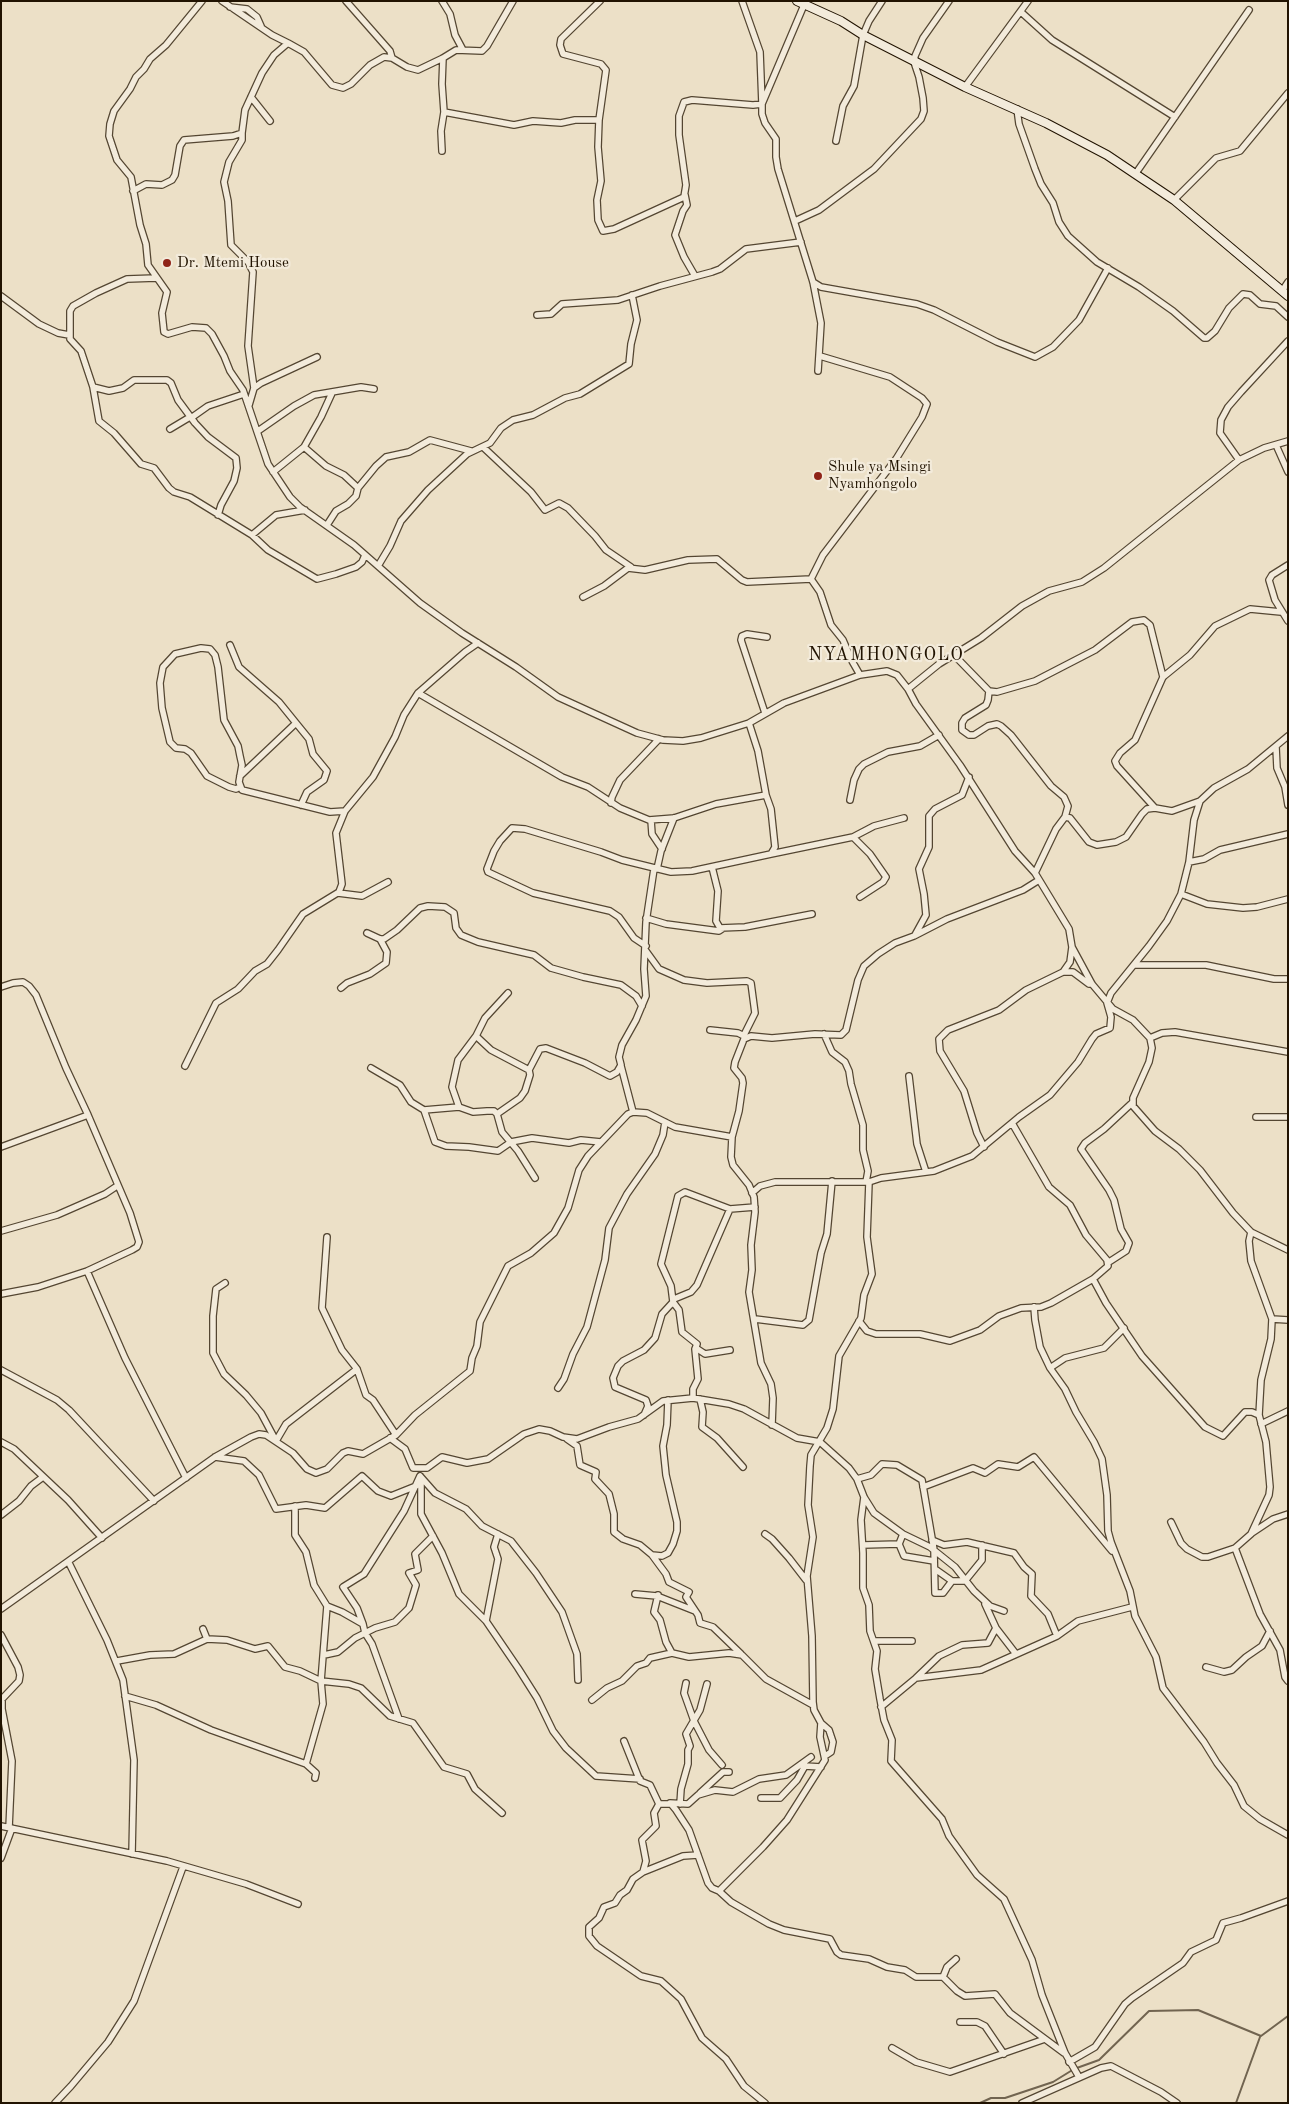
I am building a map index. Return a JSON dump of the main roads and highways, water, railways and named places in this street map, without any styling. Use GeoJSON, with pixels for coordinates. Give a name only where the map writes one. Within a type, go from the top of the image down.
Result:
{"type":"FeatureCollection","features":[{"type":"Feature","properties":{"kind":"main road"},"geometry":{"type":"LineString","coordinates":[[800,3],[841,21],[914,62],[965,87],[1017,109],[1106,155],[1136,173],[1174,200],[1285,293]]}},
{"type":"Feature","properties":{"kind":"waterway"},"geometry":{"type":"LineString","coordinates":[[980,2103],[991,2098],[1005,2098],[1053,2082],[1074,2069],[1099,2060],[1149,2011],[1198,2010],[1261,2036],[1288,2016]]}},
{"type":"Feature","properties":{"kind":"waterway"},"geometry":{"type":"LineString","coordinates":[[1236,2103],[1260,2037]]}},
{"type":"Feature","properties":{"kind":"place","name":"Dr. Mtemi House"},"geometry":{"type":"Point","coordinates":[167,263]}},
{"type":"Feature","properties":{"kind":"place","name":"Shule ya Msingi Nyamhongolo"},"geometry":{"type":"Point","coordinates":[818,476]}},
{"type":"Feature","properties":{"kind":"district","name":"NYAMHONGOLO"},"geometry":{"type":"Point","coordinates":[886,655]}}]}
